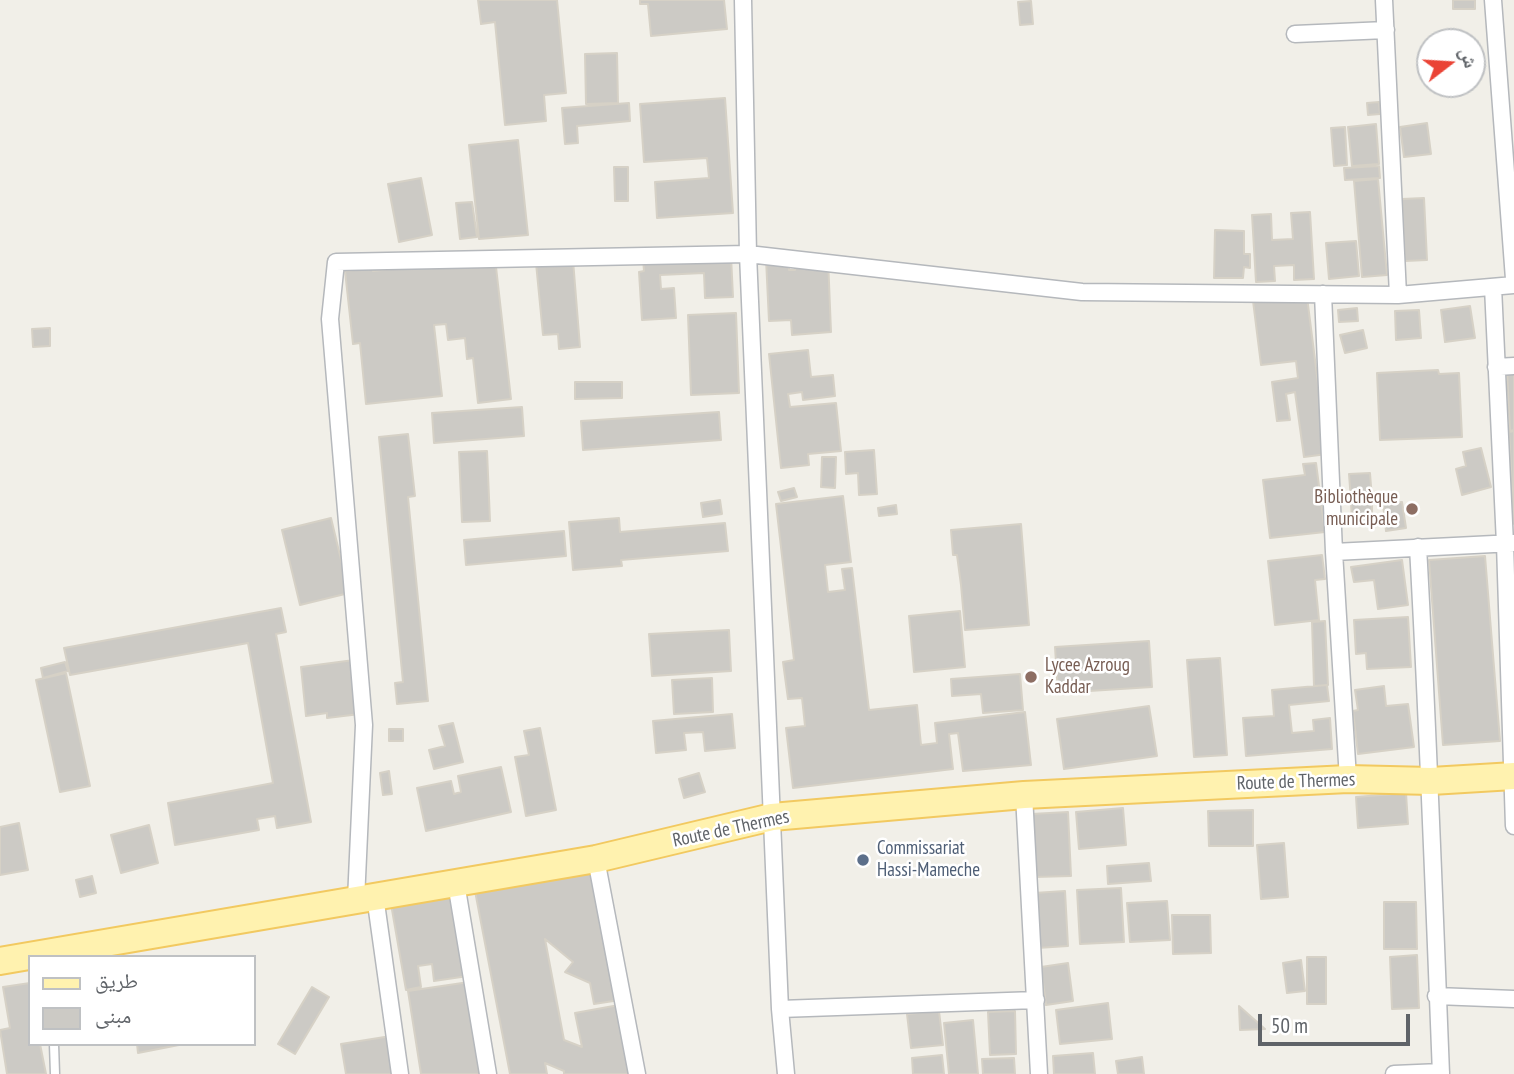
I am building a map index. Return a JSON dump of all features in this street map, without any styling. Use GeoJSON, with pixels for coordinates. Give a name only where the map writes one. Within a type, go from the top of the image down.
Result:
{"type":"FeatureCollection","features":[{"type":"Feature","properties":{"kind":"main road","name":"Route de Thermes"},"geometry":{"type":"LineString","coordinates":[[50,954],[596,859],[772,817],[1024,795],[1349,779],[1431,781],[1513,776]]}},
{"type":"Feature","properties":{"kind":"main road","name":"Route de Thermes"},"geometry":{"type":"LineString","coordinates":[[0,961],[28,957]]}},
{"type":"Feature","properties":{"kind":"street"},"geometry":{"type":"LineString","coordinates":[[743,0],[748,254],[780,1009],[786,1074]]}},
{"type":"Feature","properties":{"kind":"street"},"geometry":{"type":"LineString","coordinates":[[1384,0],[1398,295]]}},
{"type":"Feature","properties":{"kind":"street"},"geometry":{"type":"LineString","coordinates":[[1493,0],[1514,279]]}},
{"type":"Feature","properties":{"kind":"street"},"geometry":{"type":"LineString","coordinates":[[1295,34],[1386,30]]}},
{"type":"Feature","properties":{"kind":"street"},"geometry":{"type":"LineString","coordinates":[[400,1074],[366,898],[364,725],[330,319],[336,262],[748,254],[1082,292],[1398,295],[1514,285]]}},
{"type":"Feature","properties":{"kind":"street"},"geometry":{"type":"LineString","coordinates":[[1493,287],[1509,543],[1514,826]]}},
{"type":"Feature","properties":{"kind":"street"},"geometry":{"type":"LineString","coordinates":[[1322,294],[1334,552],[1349,779]]}},
{"type":"Feature","properties":{"kind":"street"},"geometry":{"type":"LineString","coordinates":[[1496,367],[1514,366]]}},
{"type":"Feature","properties":{"kind":"street"},"geometry":{"type":"LineString","coordinates":[[1334,552],[1509,543]]}},
{"type":"Feature","properties":{"kind":"street"},"geometry":{"type":"LineString","coordinates":[[1394,1074],[1441,1073],[1436,996],[1431,781],[1418,547]]}},
{"type":"Feature","properties":{"kind":"street"},"geometry":{"type":"LineString","coordinates":[[1024,795],[1039,1074]]}},
{"type":"Feature","properties":{"kind":"street"},"geometry":{"type":"LineString","coordinates":[[596,859],[637,1074]]}},
{"type":"Feature","properties":{"kind":"street"},"geometry":{"type":"LineString","coordinates":[[456,883],[488,1074]]}},
{"type":"Feature","properties":{"kind":"street"},"geometry":{"type":"LineString","coordinates":[[1436,996],[1514,999]]}},
{"type":"Feature","properties":{"kind":"street"},"geometry":{"type":"LineString","coordinates":[[780,1009],[1036,1000]]}},
{"type":"Feature","properties":{"kind":"lane"},"geometry":{"type":"LineString","coordinates":[[54,1046],[55,1074]]}},
{"type":"Feature","properties":{"kind":"building"},"geometry":{"type":"Polygon","coordinates":[[[478,0],[557,0],[566,93],[544,95],[546,121],[505,125],[495,22],[481,24],[478,0]]]}},
{"type":"Feature","properties":{"kind":"building"},"geometry":{"type":"Polygon","coordinates":[[[640,0],[724,0],[727,29],[651,36],[648,4],[640,4],[640,0]]]}},
{"type":"Feature","properties":{"kind":"building"},"geometry":{"type":"Polygon","coordinates":[[[1453,0],[1475,0],[1475,9],[1453,9],[1453,0]]]}},
{"type":"Feature","properties":{"kind":"building"},"geometry":{"type":"Polygon","coordinates":[[[1031,1],[1033,24],[1020,25],[1018,2],[1031,1]]]}},
{"type":"Feature","properties":{"kind":"building"},"geometry":{"type":"Polygon","coordinates":[[[617,53],[618,103],[586,104],[585,54],[617,53]]]}},
{"type":"Feature","properties":{"kind":"building"},"geometry":{"type":"Polygon","coordinates":[[[725,98],[733,213],[657,218],[655,182],[709,178],[707,158],[644,162],[640,104],[725,98]]]}},
{"type":"Feature","properties":{"kind":"building"},"geometry":{"type":"Polygon","coordinates":[[[1379,102],[1380,114],[1368,115],[1367,103],[1379,102]]]}},
{"type":"Feature","properties":{"kind":"building"},"geometry":{"type":"Polygon","coordinates":[[[629,103],[630,121],[577,126],[578,143],[565,144],[562,108],[629,103]]]}},
{"type":"Feature","properties":{"kind":"building"},"geometry":{"type":"Polygon","coordinates":[[[1427,123],[1431,154],[1404,157],[1400,127],[1427,123]]]}},
{"type":"Feature","properties":{"kind":"building"},"geometry":{"type":"Polygon","coordinates":[[[1376,124],[1379,164],[1352,166],[1348,127],[1376,124]]]}},
{"type":"Feature","properties":{"kind":"building"},"geometry":{"type":"Polygon","coordinates":[[[1345,127],[1347,165],[1334,166],[1331,128],[1345,127]]]}},
{"type":"Feature","properties":{"kind":"building"},"geometry":{"type":"Polygon","coordinates":[[[518,140],[528,235],[479,239],[469,145],[518,140]]]}},
{"type":"Feature","properties":{"kind":"building"},"geometry":{"type":"Polygon","coordinates":[[[1379,166],[1380,178],[1345,180],[1344,168],[1379,166]]]}},
{"type":"Feature","properties":{"kind":"building"},"geometry":{"type":"Polygon","coordinates":[[[614,167],[628,167],[628,201],[615,201],[614,167]]]}},
{"type":"Feature","properties":{"kind":"building"},"geometry":{"type":"Polygon","coordinates":[[[421,178],[432,235],[399,242],[388,184],[421,178]]]}},
{"type":"Feature","properties":{"kind":"building"},"geometry":{"type":"Polygon","coordinates":[[[1378,179],[1387,275],[1362,277],[1354,181],[1378,179]]]}},
{"type":"Feature","properties":{"kind":"building"},"geometry":{"type":"Polygon","coordinates":[[[1424,198],[1427,260],[1405,261],[1402,199],[1424,198]]]}},
{"type":"Feature","properties":{"kind":"building"},"geometry":{"type":"Polygon","coordinates":[[[472,202],[477,237],[460,239],[456,203],[472,202]]]}},
{"type":"Feature","properties":{"kind":"building"},"geometry":{"type":"Polygon","coordinates":[[[1310,212],[1314,279],[1294,280],[1294,265],[1274,266],[1275,281],[1256,282],[1252,215],[1271,214],[1272,240],[1293,239],[1291,213],[1310,212]]]}},
{"type":"Feature","properties":{"kind":"building"},"geometry":{"type":"Polygon","coordinates":[[[1215,230],[1244,231],[1244,254],[1250,254],[1250,268],[1244,267],[1243,278],[1214,278],[1215,230]]]}},
{"type":"Feature","properties":{"kind":"building"},"geometry":{"type":"Polygon","coordinates":[[[1356,241],[1359,276],[1329,279],[1326,243],[1356,241]]]}},
{"type":"Feature","properties":{"kind":"building"},"geometry":{"type":"Polygon","coordinates":[[[731,256],[733,297],[705,298],[704,273],[660,275],[661,289],[674,288],[676,318],[642,320],[639,272],[644,271],[643,259],[731,256]]]}},
{"type":"Feature","properties":{"kind":"building"},"geometry":{"type":"Polygon","coordinates":[[[495,258],[511,399],[478,403],[473,358],[467,359],[465,338],[448,340],[446,324],[434,325],[442,396],[366,404],[360,343],[353,344],[345,271],[373,268],[373,271],[495,258]]]}},
{"type":"Feature","properties":{"kind":"building"},"geometry":{"type":"Polygon","coordinates":[[[788,258],[789,270],[795,270],[795,259],[828,258],[831,332],[792,335],[791,320],[769,321],[766,259],[788,258]]]}},
{"type":"Feature","properties":{"kind":"building"},"geometry":{"type":"Polygon","coordinates":[[[573,260],[580,347],[559,349],[558,334],[543,335],[536,263],[573,260]]]}},
{"type":"Feature","properties":{"kind":"building"},"geometry":{"type":"Polygon","coordinates":[[[1307,297],[1327,454],[1304,457],[1295,392],[1286,394],[1290,420],[1277,421],[1272,382],[1298,378],[1296,361],[1261,365],[1253,301],[1307,297]]]}},
{"type":"Feature","properties":{"kind":"building"},"geometry":{"type":"Polygon","coordinates":[[[1470,306],[1475,338],[1445,342],[1441,310],[1470,306]]]}},
{"type":"Feature","properties":{"kind":"building"},"geometry":{"type":"Polygon","coordinates":[[[1357,308],[1358,321],[1339,322],[1338,310],[1357,308]]]}},
{"type":"Feature","properties":{"kind":"building"},"geometry":{"type":"Polygon","coordinates":[[[1419,310],[1421,338],[1396,340],[1395,311],[1419,310]]]}},
{"type":"Feature","properties":{"kind":"building"},"geometry":{"type":"Polygon","coordinates":[[[736,313],[739,393],[691,395],[688,315],[736,313]]]}},
{"type":"Feature","properties":{"kind":"building"},"geometry":{"type":"Polygon","coordinates":[[[50,328],[50,346],[33,347],[32,329],[50,328]]]}},
{"type":"Feature","properties":{"kind":"building"},"geometry":{"type":"Polygon","coordinates":[[[1363,330],[1367,348],[1345,353],[1340,335],[1363,330]]]}},
{"type":"Feature","properties":{"kind":"building"},"geometry":{"type":"Polygon","coordinates":[[[808,350],[811,377],[833,375],[835,396],[803,400],[802,392],[788,394],[790,407],[836,403],[841,451],[808,454],[809,465],[781,468],[769,354],[808,350]]]}},
{"type":"Feature","properties":{"kind":"building"},"geometry":{"type":"Polygon","coordinates":[[[1514,369],[1514,430],[1510,431],[1507,370],[1514,369]]]}},
{"type":"Feature","properties":{"kind":"building"},"geometry":{"type":"Polygon","coordinates":[[[1438,370],[1439,374],[1459,373],[1462,437],[1380,440],[1377,373],[1438,370]]]}},
{"type":"Feature","properties":{"kind":"building"},"geometry":{"type":"Polygon","coordinates":[[[575,382],[622,382],[622,398],[575,399],[575,382]]]}},
{"type":"Feature","properties":{"kind":"building"},"geometry":{"type":"Polygon","coordinates":[[[522,407],[524,436],[434,443],[432,413],[522,407]]]}},
{"type":"Feature","properties":{"kind":"building"},"geometry":{"type":"Polygon","coordinates":[[[719,412],[721,440],[583,450],[581,421],[719,412]]]}},
{"type":"Feature","properties":{"kind":"building"},"geometry":{"type":"Polygon","coordinates":[[[1514,431],[1514,524],[1509,432],[1514,431]]]}},
{"type":"Feature","properties":{"kind":"building"},"geometry":{"type":"Polygon","coordinates":[[[408,434],[415,496],[408,497],[428,701],[397,704],[395,683],[403,682],[379,437],[408,434]]]}},
{"type":"Feature","properties":{"kind":"building"},"geometry":{"type":"Polygon","coordinates":[[[1481,448],[1491,487],[1462,495],[1456,469],[1466,466],[1463,452],[1481,448]]]}},
{"type":"Feature","properties":{"kind":"building"},"geometry":{"type":"Polygon","coordinates":[[[874,450],[877,494],[859,495],[858,473],[846,474],[845,452],[874,450]]]}},
{"type":"Feature","properties":{"kind":"building"},"geometry":{"type":"Polygon","coordinates":[[[487,451],[490,521],[462,522],[459,452],[487,451]]]}},
{"type":"Feature","properties":{"kind":"building"},"geometry":{"type":"Polygon","coordinates":[[[822,457],[836,457],[835,488],[821,487],[822,457]]]}},
{"type":"Feature","properties":{"kind":"building"},"geometry":{"type":"Polygon","coordinates":[[[1316,463],[1325,532],[1270,538],[1263,480],[1305,475],[1303,464],[1316,463]]]}},
{"type":"Feature","properties":{"kind":"building"},"geometry":{"type":"Polygon","coordinates":[[[1370,473],[1372,499],[1351,501],[1349,474],[1370,473]]]}},
{"type":"Feature","properties":{"kind":"building"},"geometry":{"type":"Polygon","coordinates":[[[794,488],[797,497],[781,501],[778,492],[794,488]]]}},
{"type":"Feature","properties":{"kind":"building"},"geometry":{"type":"Polygon","coordinates":[[[843,496],[851,562],[825,565],[828,592],[845,590],[842,569],[852,568],[869,710],[917,705],[921,745],[937,743],[935,723],[1025,712],[1031,765],[963,771],[958,733],[949,734],[953,769],[793,788],[786,728],[805,726],[802,698],[788,699],[783,662],[794,660],[776,504],[843,496]]]}},
{"type":"Feature","properties":{"kind":"building"},"geometry":{"type":"Polygon","coordinates":[[[720,500],[722,514],[703,517],[701,503],[720,500]]]}},
{"type":"Feature","properties":{"kind":"building"},"geometry":{"type":"Polygon","coordinates":[[[1402,502],[1406,528],[1386,531],[1383,504],[1402,502]]]}},
{"type":"Feature","properties":{"kind":"building"},"geometry":{"type":"Polygon","coordinates":[[[1351,503],[1372,503],[1372,521],[1352,521],[1351,503]]]}},
{"type":"Feature","properties":{"kind":"building"},"geometry":{"type":"Polygon","coordinates":[[[896,505],[897,514],[879,516],[878,508],[896,505]]]}},
{"type":"Feature","properties":{"kind":"building"},"geometry":{"type":"Polygon","coordinates":[[[331,518],[349,593],[300,605],[282,530],[331,518]]]}},
{"type":"Feature","properties":{"kind":"building"},"geometry":{"type":"Polygon","coordinates":[[[619,518],[620,532],[725,523],[728,551],[621,560],[622,566],[573,570],[569,522],[619,518]]]}},
{"type":"Feature","properties":{"kind":"building"},"geometry":{"type":"Polygon","coordinates":[[[1021,524],[1029,625],[965,630],[957,555],[953,555],[951,530],[1021,524]]]}},
{"type":"Feature","properties":{"kind":"building"},"geometry":{"type":"Polygon","coordinates":[[[564,531],[566,556],[466,565],[464,540],[564,531]]]}},
{"type":"Feature","properties":{"kind":"building"},"geometry":{"type":"Polygon","coordinates":[[[1322,555],[1325,579],[1315,580],[1319,620],[1275,625],[1268,561],[1322,555]]]}},
{"type":"Feature","properties":{"kind":"building"},"geometry":{"type":"Polygon","coordinates":[[[1485,556],[1500,741],[1443,745],[1429,560],[1485,556]]]}},
{"type":"Feature","properties":{"kind":"building"},"geometry":{"type":"Polygon","coordinates":[[[1402,560],[1408,605],[1378,609],[1374,580],[1354,582],[1351,567],[1402,560]]]}},
{"type":"Feature","properties":{"kind":"building"},"geometry":{"type":"Polygon","coordinates":[[[281,608],[286,632],[276,634],[311,822],[277,828],[275,816],[257,819],[259,830],[175,845],[168,803],[273,783],[248,643],[70,675],[64,648],[281,608]]]}},
{"type":"Feature","properties":{"kind":"building"},"geometry":{"type":"Polygon","coordinates":[[[960,611],[965,667],[914,672],[909,616],[960,611]]]}},
{"type":"Feature","properties":{"kind":"building"},"geometry":{"type":"Polygon","coordinates":[[[1408,617],[1411,667],[1367,669],[1366,653],[1356,654],[1354,620],[1408,617]]]}},
{"type":"Feature","properties":{"kind":"building"},"geometry":{"type":"Polygon","coordinates":[[[1325,621],[1328,685],[1314,686],[1312,622],[1325,621]]]}},
{"type":"Feature","properties":{"kind":"building"},"geometry":{"type":"Polygon","coordinates":[[[729,630],[731,671],[652,676],[649,634],[729,630]]]}},
{"type":"Feature","properties":{"kind":"building"},"geometry":{"type":"Polygon","coordinates":[[[1149,641],[1152,687],[1058,693],[1055,647],[1149,641]]]}},
{"type":"Feature","properties":{"kind":"building"},"geometry":{"type":"Polygon","coordinates":[[[1220,658],[1227,755],[1194,757],[1187,660],[1220,658]]]}},
{"type":"Feature","properties":{"kind":"building"},"geometry":{"type":"Polygon","coordinates":[[[354,660],[360,714],[327,718],[327,713],[306,716],[301,667],[354,660]]]}},
{"type":"Feature","properties":{"kind":"building"},"geometry":{"type":"Polygon","coordinates":[[[65,662],[68,671],[43,678],[41,668],[65,662]]]}},
{"type":"Feature","properties":{"kind":"building"},"geometry":{"type":"Polygon","coordinates":[[[66,673],[90,786],[60,792],[36,680],[66,673]]]}},
{"type":"Feature","properties":{"kind":"building"},"geometry":{"type":"Polygon","coordinates":[[[1020,674],[1023,710],[983,713],[981,694],[952,696],[951,679],[1020,674]]]}},
{"type":"Feature","properties":{"kind":"building"},"geometry":{"type":"Polygon","coordinates":[[[712,678],[713,712],[674,714],[672,680],[712,678]]]}},
{"type":"Feature","properties":{"kind":"building"},"geometry":{"type":"Polygon","coordinates":[[[1327,685],[1329,701],[1289,705],[1292,733],[1314,731],[1313,720],[1330,718],[1332,749],[1246,756],[1243,718],[1274,716],[1272,690],[1327,685]]]}},
{"type":"Feature","properties":{"kind":"building"},"geometry":{"type":"Polygon","coordinates":[[[1384,686],[1386,706],[1408,704],[1414,747],[1358,754],[1353,711],[1358,710],[1355,690],[1384,686]]]}},
{"type":"Feature","properties":{"kind":"building"},"geometry":{"type":"Polygon","coordinates":[[[1149,706],[1157,756],[1064,769],[1057,719],[1149,706]]]}},
{"type":"Feature","properties":{"kind":"building"},"geometry":{"type":"Polygon","coordinates":[[[732,714],[735,748],[705,751],[703,732],[684,733],[686,750],[656,753],[653,721],[732,714]]]}},
{"type":"Feature","properties":{"kind":"building"},"geometry":{"type":"Polygon","coordinates":[[[453,723],[463,762],[434,769],[429,750],[445,746],[439,726],[453,723]]]}},
{"type":"Feature","properties":{"kind":"building"},"geometry":{"type":"Polygon","coordinates":[[[540,728],[556,810],[526,816],[515,757],[529,755],[524,731],[540,728]]]}},
{"type":"Feature","properties":{"kind":"building"},"geometry":{"type":"Polygon","coordinates":[[[389,729],[403,729],[403,741],[389,741],[389,729]]]}},
{"type":"Feature","properties":{"kind":"building"},"geometry":{"type":"Polygon","coordinates":[[[501,767],[511,812],[426,831],[417,788],[451,781],[454,794],[461,792],[458,776],[501,767]]]}},
{"type":"Feature","properties":{"kind":"building"},"geometry":{"type":"Polygon","coordinates":[[[389,771],[392,794],[383,795],[380,773],[389,771]]]}},
{"type":"Feature","properties":{"kind":"building"},"geometry":{"type":"Polygon","coordinates":[[[699,773],[705,792],[684,798],[679,779],[699,773]]]}},
{"type":"Feature","properties":{"kind":"building"},"geometry":{"type":"Polygon","coordinates":[[[1406,793],[1408,824],[1358,828],[1356,797],[1406,793]]]}},
{"type":"Feature","properties":{"kind":"building"},"geometry":{"type":"Polygon","coordinates":[[[1123,808],[1126,845],[1079,849],[1076,812],[1123,808]]]}},
{"type":"Feature","properties":{"kind":"building"},"geometry":{"type":"Polygon","coordinates":[[[1253,810],[1253,846],[1209,846],[1208,811],[1253,810]]]}},
{"type":"Feature","properties":{"kind":"building"},"geometry":{"type":"Polygon","coordinates":[[[1068,812],[1071,876],[1034,877],[1031,814],[1068,812]]]}},
{"type":"Feature","properties":{"kind":"building"},"geometry":{"type":"Polygon","coordinates":[[[19,823],[28,870],[0,875],[0,827],[19,823]]]}},
{"type":"Feature","properties":{"kind":"building"},"geometry":{"type":"Polygon","coordinates":[[[149,825],[158,863],[121,873],[111,835],[149,825]]]}},
{"type":"Feature","properties":{"kind":"building"},"geometry":{"type":"Polygon","coordinates":[[[1284,843],[1288,897],[1261,899],[1257,845],[1284,843]]]}},
{"type":"Feature","properties":{"kind":"building"},"geometry":{"type":"Polygon","coordinates":[[[1149,863],[1151,881],[1108,884],[1107,866],[1149,863]]]}},
{"type":"Feature","properties":{"kind":"building"},"geometry":{"type":"Polygon","coordinates":[[[595,868],[620,1000],[594,1004],[590,983],[565,972],[573,962],[545,939],[564,1040],[582,1047],[575,1013],[619,1005],[632,1074],[564,1074],[564,1071],[545,1063],[547,1074],[510,1074],[475,891],[595,868]]]}},
{"type":"Feature","properties":{"kind":"building"},"geometry":{"type":"Polygon","coordinates":[[[92,876],[96,893],[80,897],[76,880],[92,876]]]}},
{"type":"Feature","properties":{"kind":"building"},"geometry":{"type":"Polygon","coordinates":[[[1121,888],[1124,942],[1080,944],[1077,890],[1121,888]]]}},
{"type":"Feature","properties":{"kind":"building"},"geometry":{"type":"Polygon","coordinates":[[[1065,891],[1068,946],[1037,948],[1034,893],[1065,891]]]}},
{"type":"Feature","properties":{"kind":"building"},"geometry":{"type":"Polygon","coordinates":[[[453,893],[468,976],[434,981],[432,964],[418,966],[421,987],[406,990],[391,904],[453,893]]]}},
{"type":"Feature","properties":{"kind":"building"},"geometry":{"type":"Polygon","coordinates":[[[1167,901],[1170,940],[1130,942],[1127,903],[1167,901]]]}},
{"type":"Feature","properties":{"kind":"building"},"geometry":{"type":"Polygon","coordinates":[[[1384,902],[1416,902],[1417,949],[1384,949],[1384,902]]]}},
{"type":"Feature","properties":{"kind":"building"},"geometry":{"type":"Polygon","coordinates":[[[1172,915],[1210,915],[1211,953],[1173,954],[1172,915]]]}},
{"type":"Feature","properties":{"kind":"building"},"geometry":{"type":"Polygon","coordinates":[[[1417,955],[1419,1008],[1392,1009],[1390,957],[1417,955]]]}},
{"type":"Feature","properties":{"kind":"building"},"geometry":{"type":"Polygon","coordinates":[[[1307,957],[1326,957],[1326,1004],[1307,1004],[1307,957]]]}},
{"type":"Feature","properties":{"kind":"building"},"geometry":{"type":"Polygon","coordinates":[[[1301,960],[1305,991],[1287,993],[1283,963],[1301,960]]]}},
{"type":"Feature","properties":{"kind":"building"},"geometry":{"type":"Polygon","coordinates":[[[1068,963],[1073,1001],[1046,1005],[1041,967],[1068,963]]]}},
{"type":"Feature","properties":{"kind":"building"},"geometry":{"type":"Polygon","coordinates":[[[469,982],[483,1074],[421,1074],[408,991],[469,982]]]}},
{"type":"Feature","properties":{"kind":"building"},"geometry":{"type":"Polygon","coordinates":[[[28,983],[28,1046],[40,1046],[46,1074],[7,1074],[0,1030],[10,1028],[3,987],[28,983]]]}},
{"type":"Feature","properties":{"kind":"building"},"geometry":{"type":"Polygon","coordinates":[[[312,987],[329,997],[295,1054],[278,1044],[312,987]]]}},
{"type":"Feature","properties":{"kind":"building"},"geometry":{"type":"Polygon","coordinates":[[[1108,1003],[1112,1039],[1060,1044],[1056,1010],[1108,1003]]]}},
{"type":"Feature","properties":{"kind":"building"},"geometry":{"type":"Polygon","coordinates":[[[1239,1006],[1265,1029],[1240,1030],[1239,1006]]]}},
{"type":"Feature","properties":{"kind":"building"},"geometry":{"type":"Polygon","coordinates":[[[939,1011],[943,1045],[911,1048],[907,1014],[939,1011]]]}},
{"type":"Feature","properties":{"kind":"building"},"geometry":{"type":"Polygon","coordinates":[[[1015,1011],[1016,1054],[990,1055],[988,1012],[1015,1011]]]}},
{"type":"Feature","properties":{"kind":"building"},"geometry":{"type":"Polygon","coordinates":[[[973,1020],[978,1074],[949,1074],[944,1023],[973,1020]]]}},
{"type":"Feature","properties":{"kind":"building"},"geometry":{"type":"Polygon","coordinates":[[[397,1035],[403,1074],[346,1074],[341,1044],[397,1035]]]}},
{"type":"Feature","properties":{"kind":"building"},"geometry":{"type":"Polygon","coordinates":[[[137,1046],[174,1046],[138,1053],[137,1046]]]}},
{"type":"Feature","properties":{"kind":"building"},"geometry":{"type":"Polygon","coordinates":[[[1093,1053],[1095,1074],[1054,1074],[1053,1056],[1093,1053]]]}},
{"type":"Feature","properties":{"kind":"building"},"geometry":{"type":"Polygon","coordinates":[[[942,1055],[944,1074],[913,1074],[912,1058],[942,1055]]]}},
{"type":"Feature","properties":{"kind":"building"},"geometry":{"type":"Polygon","coordinates":[[[1142,1057],[1144,1074],[1118,1074],[1116,1061],[1142,1057]]]}},
{"type":"Feature","properties":{"kind":"building"},"geometry":{"type":"Polygon","coordinates":[[[1014,1058],[1015,1074],[983,1074],[982,1059],[1014,1058]]]}},
{"type":"Feature","properties":{"kind":"place","name":"Bibliothèque municipale"},"geometry":{"type":"Point","coordinates":[1412,509]}},
{"type":"Feature","properties":{"kind":"place","name":"Lycee Azroug Kaddar"},"geometry":{"type":"Point","coordinates":[1031,677]}},
{"type":"Feature","properties":{"kind":"place","name":"Commissariat Hassi-Mameche"},"geometry":{"type":"Point","coordinates":[863,860]}}]}
